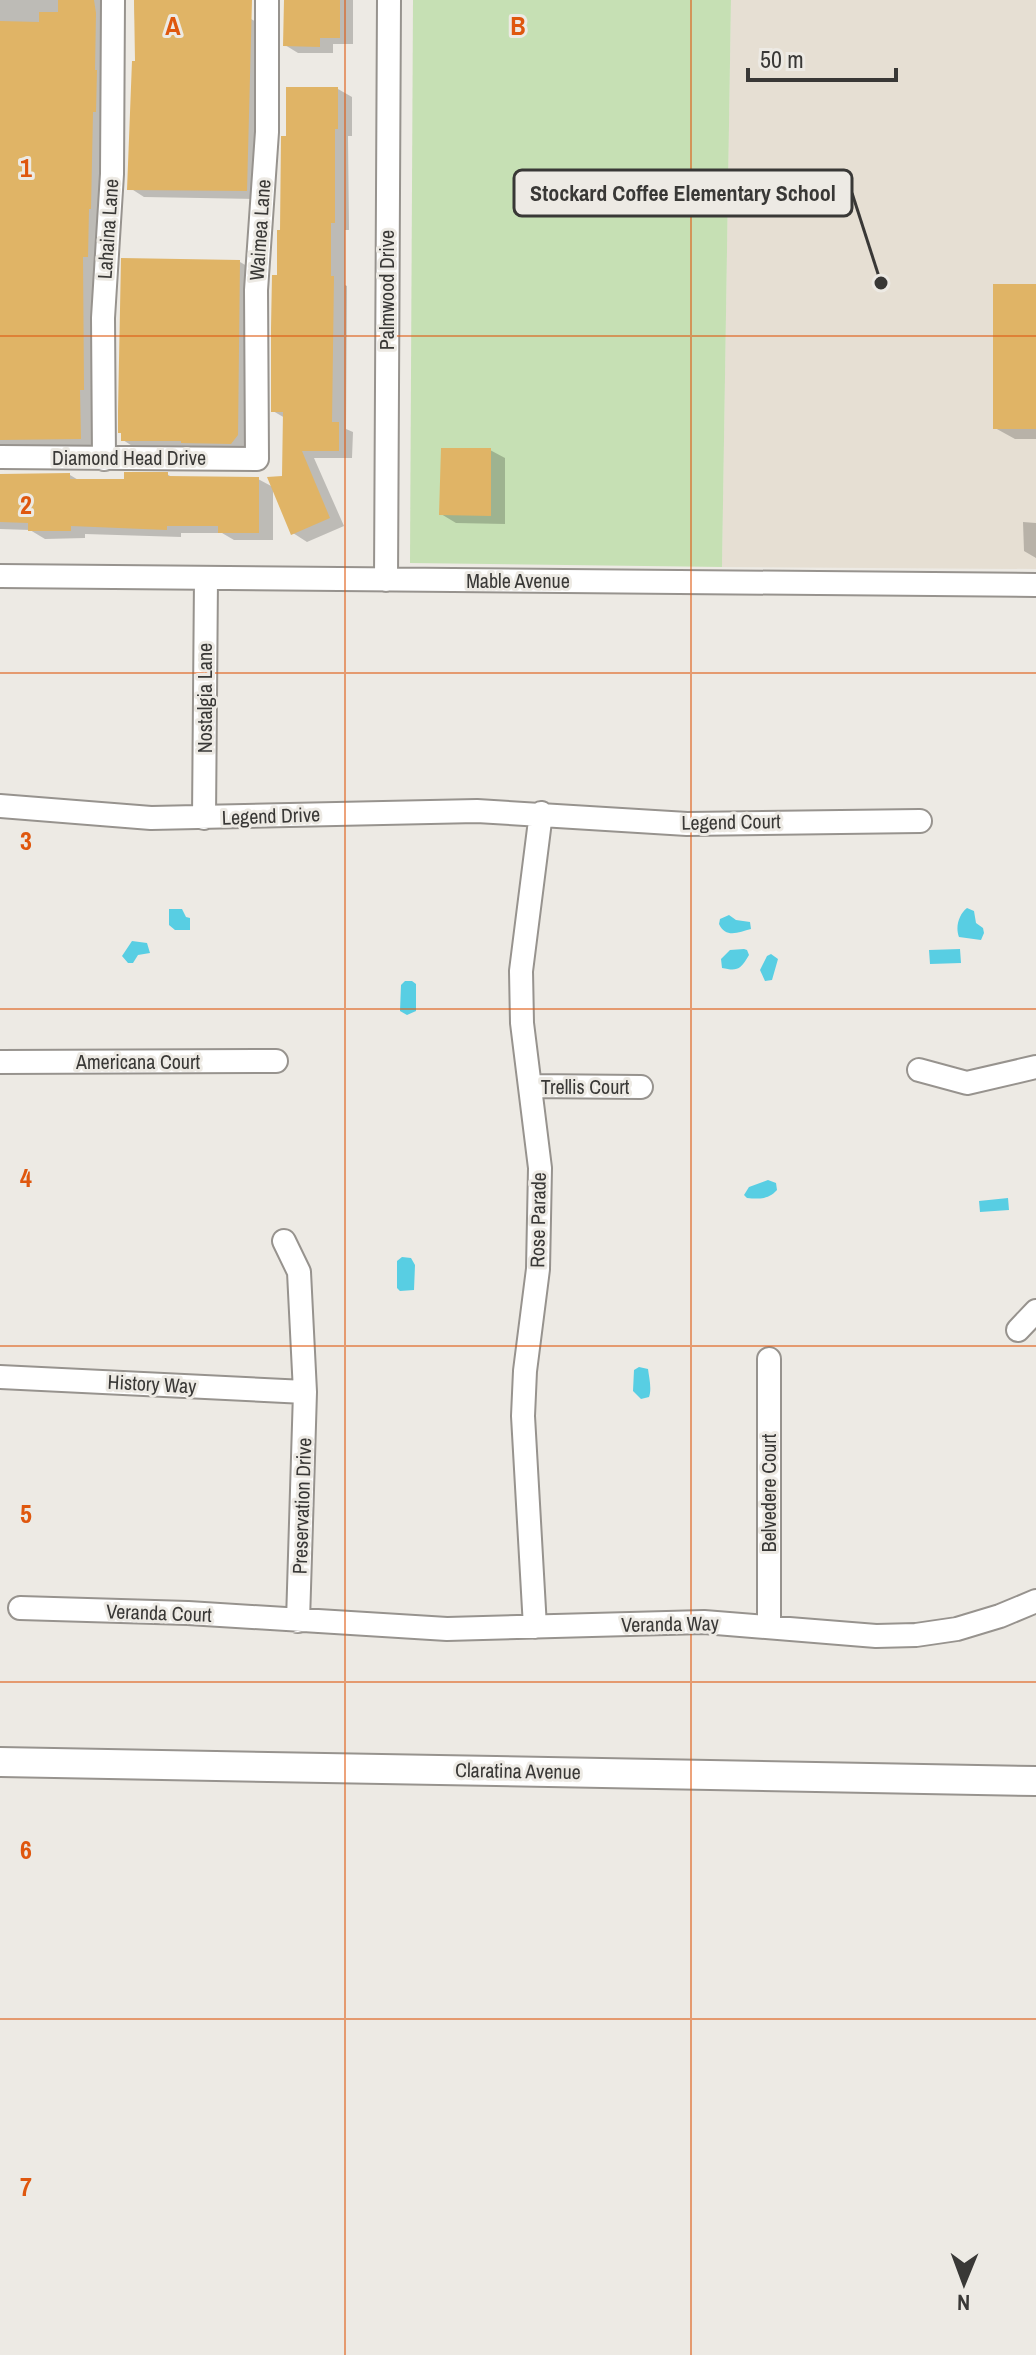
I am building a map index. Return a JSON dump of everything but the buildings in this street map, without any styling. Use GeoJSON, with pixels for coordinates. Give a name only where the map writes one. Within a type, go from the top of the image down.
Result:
{"type":"FeatureCollection","features":[{"type":"Feature","properties":{"kind":"main road","name":"Claratina Avenue"},"geometry":{"type":"LineString","coordinates":[[0,1762],[1036,1781]]}},
{"type":"Feature","properties":{"kind":"street","name":"Lahaina Lane"},"geometry":{"type":"LineString","coordinates":[[104,459],[103,318],[112,174],[113,0]]}},
{"type":"Feature","properties":{"kind":"street","name":"Waimea Lane"},"geometry":{"type":"LineString","coordinates":[[257,459],[256,290],[267,132],[267,0]]}},
{"type":"Feature","properties":{"kind":"street","name":"Palmwood Drive"},"geometry":{"type":"LineString","coordinates":[[386,580],[389,0]]}},
{"type":"Feature","properties":{"kind":"street","name":"Diamond Head Drive"},"geometry":{"type":"LineString","coordinates":[[0,457],[257,459]]}},
{"type":"Feature","properties":{"kind":"street","name":"Mable Avenue"},"geometry":{"type":"LineString","coordinates":[[0,576],[1036,585]]}},
{"type":"Feature","properties":{"kind":"street","name":"Nostalgia Lane"},"geometry":{"type":"LineString","coordinates":[[204,818],[206,578]]}},
{"type":"Feature","properties":{"kind":"street","name":"Legend Drive"},"geometry":{"type":"LineString","coordinates":[[0,806],[136,817],[204,818],[412,811],[541,813]]}},
{"type":"Feature","properties":{"kind":"street","name":"Legend Court"},"geometry":{"type":"LineString","coordinates":[[541,813],[687,824],[920,821]]}},
{"type":"Feature","properties":{"kind":"street","name":"Rose Parade"},"geometry":{"type":"LineString","coordinates":[[535,1627],[523,1416],[541,1219],[540,1168],[522,1023],[521,971],[541,813]]}},
{"type":"Feature","properties":{"kind":"street","name":"Americana Court"},"geometry":{"type":"LineString","coordinates":[[0,1062],[276,1061]]}},
{"type":"Feature","properties":{"kind":"street"},"geometry":{"type":"LineString","coordinates":[[919,1070],[967,1083],[1036,1067]]}},
{"type":"Feature","properties":{"kind":"street","name":"Trellis Court"},"geometry":{"type":"LineString","coordinates":[[530,1086],[641,1087]]}},
{"type":"Feature","properties":{"kind":"street","name":"Preservation Drive"},"geometry":{"type":"LineString","coordinates":[[284,1241],[299,1272],[305,1392],[298,1621]]}},
{"type":"Feature","properties":{"kind":"street"},"geometry":{"type":"LineString","coordinates":[[1018,1330],[1036,1311]]}},
{"type":"Feature","properties":{"kind":"street","name":"Belvedere Court"},"geometry":{"type":"LineString","coordinates":[[769,1359],[769,1626]]}},
{"type":"Feature","properties":{"kind":"street","name":"History Way"},"geometry":{"type":"LineString","coordinates":[[0,1377],[305,1392]]}},
{"type":"Feature","properties":{"kind":"street","name":"Veranda Way"},"geometry":{"type":"LineString","coordinates":[[298,1621],[447,1629],[704,1622],[876,1636],[916,1635],[971,1625],[1036,1601]]}},
{"type":"Feature","properties":{"kind":"street","name":"Veranda Court"},"geometry":{"type":"LineString","coordinates":[[20,1608],[188,1613],[298,1621]]}},
{"type":"Feature","properties":{"kind":"shaded area"},"geometry":{"type":"Polygon","coordinates":[[[731,0],[1036,0],[1036,569],[722,567],[731,0]]]}},
{"type":"Feature","properties":{"kind":"green space"},"geometry":{"type":"Polygon","coordinates":[[[413,0],[731,0],[722,567],[410,563],[413,0]]]}},
{"type":"Feature","properties":{"kind":"water"},"geometry":{"type":"Polygon","coordinates":[[[967,908],[974,911],[976,923],[983,928],[981,940],[959,937],[958,921],[967,908]]]}},
{"type":"Feature","properties":{"kind":"water"},"geometry":{"type":"Polygon","coordinates":[[[169,909],[182,909],[190,918],[190,930],[175,930],[169,925],[169,909]]]}},
{"type":"Feature","properties":{"kind":"water"},"geometry":{"type":"Polygon","coordinates":[[[729,915],[736,920],[750,922],[751,929],[725,932],[719,924],[720,919],[729,915]]]}},
{"type":"Feature","properties":{"kind":"water"},"geometry":{"type":"Polygon","coordinates":[[[132,941],[147,943],[150,953],[138,955],[133,963],[128,963],[122,956],[132,941]]]}},
{"type":"Feature","properties":{"kind":"water"},"geometry":{"type":"Polygon","coordinates":[[[744,949],[749,955],[740,967],[722,968],[721,959],[730,950],[744,949]]]}},
{"type":"Feature","properties":{"kind":"water"},"geometry":{"type":"Polygon","coordinates":[[[960,949],[961,963],[930,964],[929,950],[960,949]]]}},
{"type":"Feature","properties":{"kind":"water"},"geometry":{"type":"Polygon","coordinates":[[[771,954],[778,959],[772,980],[765,981],[760,970],[771,954]]]}},
{"type":"Feature","properties":{"kind":"water"},"geometry":{"type":"Polygon","coordinates":[[[405,981],[416,984],[416,1011],[407,1015],[400,1011],[401,985],[405,981]]]}},
{"type":"Feature","properties":{"kind":"water"},"geometry":{"type":"Polygon","coordinates":[[[768,1180],[776,1183],[777,1190],[770,1196],[755,1199],[744,1195],[749,1187],[768,1180]]]}},
{"type":"Feature","properties":{"kind":"water"},"geometry":{"type":"Polygon","coordinates":[[[1008,1198],[1009,1210],[980,1212],[979,1201],[1008,1198]]]}},
{"type":"Feature","properties":{"kind":"water"},"geometry":{"type":"Polygon","coordinates":[[[402,1257],[411,1258],[415,1265],[414,1290],[400,1291],[397,1288],[397,1261],[402,1257]]]}},
{"type":"Feature","properties":{"kind":"water"},"geometry":{"type":"Polygon","coordinates":[[[639,1367],[648,1369],[650,1387],[649,1397],[641,1399],[633,1391],[634,1370],[639,1367]]]}},
{"type":"Feature","properties":{"kind":"place","name":"Stockard Coffee Elementary School"},"geometry":{"type":"Point","coordinates":[881,283]}}]}
